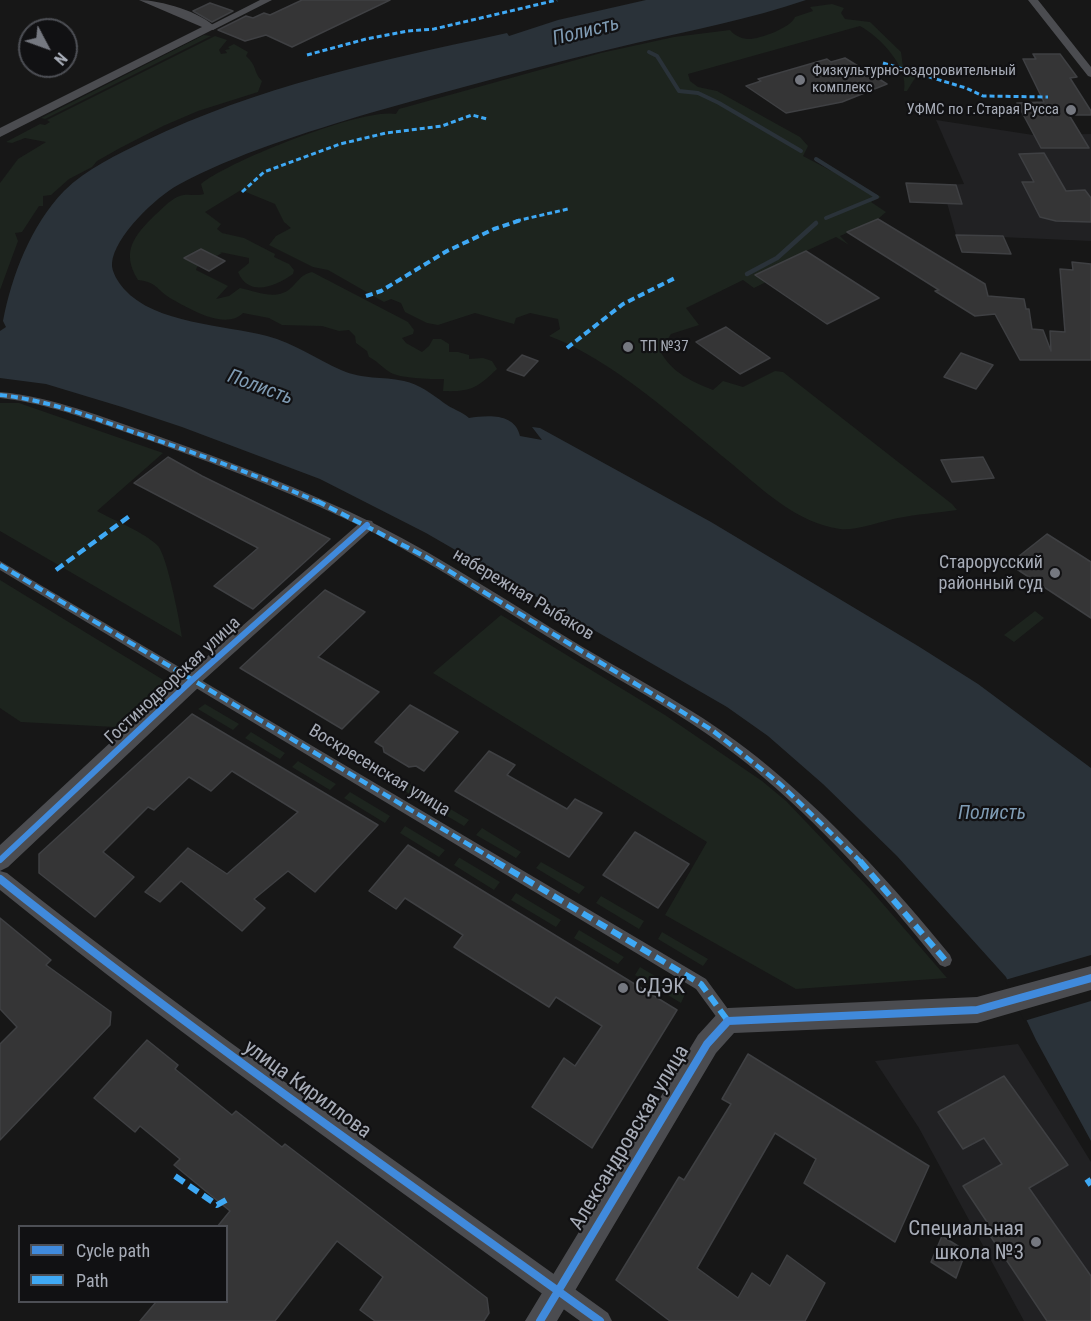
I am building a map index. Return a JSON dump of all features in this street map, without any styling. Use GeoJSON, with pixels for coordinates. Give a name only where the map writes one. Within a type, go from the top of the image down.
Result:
{"type":"FeatureCollection","features":[{"type":"Feature","properties":{"kind":"street"},"geometry":{"type":"LineString","coordinates":[[145,0],[203,22],[210,28]]}},
{"type":"Feature","properties":{"kind":"street"},"geometry":{"type":"LineString","coordinates":[[0,133],[267,0]]}},
{"type":"Feature","properties":{"kind":"street"},"geometry":{"type":"LineString","coordinates":[[1033,0],[1091,74]]}},
{"type":"Feature","properties":{"kind":"street","name":"набережная Рыбаков"},"geometry":{"type":"LineString","coordinates":[[0,395],[46,402],[279,484],[367,525],[669,703],[734,746],[768,773],[839,841],[909,916],[945,960]]}},
{"type":"Feature","properties":{"kind":"street","name":"Гостинодворская улица"},"geometry":{"type":"LineString","coordinates":[[0,860],[191,681],[367,525]]}},
{"type":"Feature","properties":{"kind":"street","name":"Воскресенская улица"},"geometry":{"type":"LineString","coordinates":[[0,565],[701,984],[728,1021]]}},
{"type":"Feature","properties":{"kind":"street","name":"улица Кириллова"},"geometry":{"type":"LineString","coordinates":[[0,879],[81,944],[184,1021],[600,1321]]}},
{"type":"Feature","properties":{"kind":"street"},"geometry":{"type":"LineString","coordinates":[[728,1021],[954,1012],[994,1006],[1091,978]]}},
{"type":"Feature","properties":{"kind":"street","name":"Александровская улица"},"geometry":{"type":"LineString","coordinates":[[540,1321],[707,1044],[728,1021]]}},
{"type":"Feature","properties":{"kind":"shaded area"},"geometry":{"type":"Polygon","coordinates":[[[832,4],[844,8],[841,13],[845,19],[870,22],[901,52],[903,67],[918,73],[907,91],[904,91],[902,72],[898,63],[876,37],[860,26],[688,74],[690,81],[698,87],[717,91],[800,137],[808,146],[803,156],[881,197],[871,202],[886,212],[878,219],[840,236],[849,245],[836,237],[755,275],[766,282],[754,288],[743,280],[686,308],[699,325],[671,334],[660,351],[676,371],[713,390],[723,381],[743,387],[775,371],[783,372],[957,510],[905,517],[846,529],[824,526],[809,520],[768,494],[621,375],[573,346],[549,336],[560,329],[558,319],[530,313],[516,318],[514,324],[475,313],[438,325],[427,323],[405,312],[401,303],[391,299],[384,302],[328,270],[313,267],[269,245],[276,236],[291,228],[284,222],[275,204],[241,190],[205,212],[221,224],[217,229],[222,233],[244,238],[275,254],[274,257],[289,264],[294,270],[293,274],[279,282],[256,287],[243,280],[238,272],[249,263],[249,258],[220,252],[222,253],[197,267],[196,270],[228,286],[216,299],[229,296],[240,288],[268,294],[281,294],[303,276],[312,272],[408,322],[414,330],[413,334],[402,338],[406,343],[422,352],[433,339],[441,339],[449,344],[449,352],[469,355],[469,359],[483,358],[492,361],[497,369],[473,388],[443,391],[444,379],[407,377],[388,371],[369,357],[367,351],[356,343],[355,336],[349,330],[339,331],[322,326],[282,325],[269,318],[243,313],[227,320],[206,316],[170,298],[153,284],[138,280],[133,270],[130,260],[132,244],[148,222],[168,203],[181,196],[204,194],[201,184],[215,174],[296,138],[356,119],[379,114],[396,114],[399,109],[601,53],[674,37],[730,30],[744,39],[759,38],[781,29],[795,17],[813,11],[810,7],[832,4]]]}},
{"type":"Feature","properties":{"kind":"shaded area"},"geometry":{"type":"Polygon","coordinates":[[[204,35],[211,36],[45,119],[41,118],[204,35]]]}},
{"type":"Feature","properties":{"kind":"shaded area"},"geometry":{"type":"Polygon","coordinates":[[[215,36],[227,40],[219,50],[221,54],[227,53],[225,50],[230,49],[228,47],[234,44],[248,52],[246,56],[262,81],[258,92],[198,111],[163,126],[97,161],[92,167],[69,179],[51,195],[43,196],[43,206],[39,206],[22,232],[15,233],[18,241],[0,290],[0,183],[18,159],[46,142],[25,138],[12,143],[6,142],[40,124],[45,125],[50,122],[47,120],[215,36]]]}},
{"type":"Feature","properties":{"kind":"shaded area"},"geometry":{"type":"Polygon","coordinates":[[[936,120],[1033,135],[1091,134],[1091,241],[956,235],[942,185],[964,184],[936,120]]]}},
{"type":"Feature","properties":{"kind":"shaded area"},"geometry":{"type":"Polygon","coordinates":[[[0,403],[19,403],[163,453],[97,511],[138,532],[158,546],[169,575],[182,637],[0,531],[0,403]]]}},
{"type":"Feature","properties":{"kind":"shaded area"},"geometry":{"type":"Polygon","coordinates":[[[0,580],[165,681],[115,727],[21,722],[0,708],[0,580]]]}},
{"type":"Feature","properties":{"kind":"shaded area"},"geometry":{"type":"Polygon","coordinates":[[[1035,611],[1044,618],[1014,642],[1004,635],[1035,611]]]}},
{"type":"Feature","properties":{"kind":"shaded area"},"geometry":{"type":"Polygon","coordinates":[[[501,615],[665,715],[762,781],[786,801],[870,889],[947,978],[796,989],[665,915],[707,842],[433,673],[501,615]]]}},
{"type":"Feature","properties":{"kind":"shaded area"},"geometry":{"type":"Polygon","coordinates":[[[205,704],[239,724],[233,730],[198,709],[205,704]]]}},
{"type":"Feature","properties":{"kind":"shaded area"},"geometry":{"type":"Polygon","coordinates":[[[251,732],[285,753],[280,759],[245,738],[251,732]]]}},
{"type":"Feature","properties":{"kind":"shaded area"},"geometry":{"type":"Polygon","coordinates":[[[324,735],[361,757],[356,763],[318,741],[324,735]]]}},
{"type":"Feature","properties":{"kind":"shaded area"},"geometry":{"type":"Polygon","coordinates":[[[298,761],[336,784],[330,790],[292,767],[298,761]]]}},
{"type":"Feature","properties":{"kind":"shaded area"},"geometry":{"type":"Polygon","coordinates":[[[374,763],[416,788],[410,794],[368,770],[374,763]]]}},
{"type":"Feature","properties":{"kind":"shaded area"},"geometry":{"type":"Polygon","coordinates":[[[350,792],[390,816],[385,823],[344,798],[350,792]]]}},
{"type":"Feature","properties":{"kind":"shaded area"},"geometry":{"type":"Polygon","coordinates":[[[430,797],[469,820],[464,826],[425,803],[430,797]]]}},
{"type":"Feature","properties":{"kind":"shaded area"},"geometry":{"type":"Polygon","coordinates":[[[405,826],[445,850],[439,857],[400,833],[405,826]]]}},
{"type":"Feature","properties":{"kind":"shaded area"},"geometry":{"type":"Polygon","coordinates":[[[482,828],[521,852],[516,858],[476,835],[482,828]]]}},
{"type":"Feature","properties":{"kind":"shaded area"},"geometry":{"type":"Polygon","coordinates":[[[459,858],[500,882],[494,890],[454,865],[459,858]]]}},
{"type":"Feature","properties":{"kind":"shaded area"},"geometry":{"type":"Polygon","coordinates":[[[541,862],[585,887],[579,894],[536,868],[541,862]]]}},
{"type":"Feature","properties":{"kind":"shaded area"},"geometry":{"type":"Polygon","coordinates":[[[516,893],[561,920],[556,927],[511,900],[516,893]]]}},
{"type":"Feature","properties":{"kind":"shaded area"},"geometry":{"type":"Polygon","coordinates":[[[601,896],[644,921],[639,929],[596,903],[601,896]]]}},
{"type":"Feature","properties":{"kind":"shaded area"},"geometry":{"type":"Polygon","coordinates":[[[579,930],[624,957],[618,964],[574,938],[579,930]]]}},
{"type":"Feature","properties":{"kind":"shaded area"},"geometry":{"type":"Polygon","coordinates":[[[662,932],[708,959],[703,966],[658,939],[662,932]]]}},
{"type":"Feature","properties":{"kind":"shaded area"},"geometry":{"type":"Polygon","coordinates":[[[640,967],[685,994],[681,1003],[635,975],[640,967]]]}},
{"type":"Feature","properties":{"kind":"shaded area","name":"Специальная школа №3"},"geometry":{"type":"Polygon","coordinates":[[[1018,1044],[1091,1162],[1091,1321],[1024,1321],[919,1128],[875,1061],[1018,1044]]]}},
{"type":"Feature","properties":{"kind":"water","name":"Полисть"},"geometry":{"type":"Polygon","coordinates":[[[646,0],[806,0],[743,19],[603,51],[436,94],[321,128],[223,163],[178,185],[148,208],[120,242],[112,263],[114,274],[124,289],[137,301],[154,310],[191,322],[277,339],[349,373],[410,382],[469,418],[492,416],[507,419],[517,428],[520,436],[542,440],[532,427],[540,428],[711,522],[918,646],[978,684],[1091,768],[1091,1141],[1036,1040],[1006,977],[897,856],[823,784],[768,736],[727,707],[426,533],[320,479],[122,407],[46,384],[0,378],[0,331],[6,327],[3,321],[7,304],[24,252],[52,204],[73,183],[103,163],[187,122],[274,91],[363,66],[507,33],[509,36],[558,20],[646,0]]]}},
{"type":"Feature","properties":{"kind":"pier"},"geometry":{"type":"Polygon","coordinates":[[[1091,955],[1091,1001],[1024,1021],[1005,980],[1091,955]]]}},
{"type":"Feature","properties":{"kind":"building"},"geometry":{"type":"Polygon","coordinates":[[[302,0],[390,0],[292,47],[266,35],[245,41],[218,30],[246,16],[253,18],[264,13],[270,15],[302,0]]]}},
{"type":"Feature","properties":{"kind":"building"},"geometry":{"type":"Polygon","coordinates":[[[210,3],[233,11],[212,22],[193,11],[210,3]]]}},
{"type":"Feature","properties":{"kind":"building"},"geometry":{"type":"Polygon","coordinates":[[[1033,54],[1060,54],[1077,77],[1070,78],[1091,111],[1091,115],[1069,115],[1089,148],[1041,148],[1017,103],[1044,102],[1023,59],[1036,59],[1033,54]]]}},
{"type":"Feature","properties":{"kind":"building"},"geometry":{"type":"Polygon","coordinates":[[[845,58],[887,84],[842,102],[786,113],[746,86],[761,81],[758,79],[827,59],[831,62],[845,58]]]}},
{"type":"Feature","properties":{"kind":"building"},"geometry":{"type":"Polygon","coordinates":[[[1044,153],[1066,191],[1085,190],[1091,198],[1091,222],[1056,221],[1040,217],[1022,182],[1034,182],[1019,154],[1044,153]]]}},
{"type":"Feature","properties":{"kind":"building"},"geometry":{"type":"Polygon","coordinates":[[[906,183],[956,185],[962,204],[910,202],[906,183]]]}},
{"type":"Feature","properties":{"kind":"building"},"geometry":{"type":"Polygon","coordinates":[[[878,219],[985,284],[988,296],[1024,299],[1026,309],[1029,309],[1032,329],[1043,330],[1051,351],[1050,331],[1065,332],[1060,269],[1073,270],[1072,262],[1091,264],[1091,360],[1020,360],[995,314],[975,316],[935,291],[939,290],[847,232],[878,219]]]}},
{"type":"Feature","properties":{"kind":"building"},"geometry":{"type":"Polygon","coordinates":[[[956,235],[1003,236],[1011,254],[962,252],[956,235]]]}},
{"type":"Feature","properties":{"kind":"building"},"geometry":{"type":"Polygon","coordinates":[[[201,249],[225,261],[209,271],[184,258],[201,249]]]}},
{"type":"Feature","properties":{"kind":"building"},"geometry":{"type":"Polygon","coordinates":[[[806,251],[879,298],[827,324],[755,275],[806,251]]]}},
{"type":"Feature","properties":{"kind":"building"},"geometry":{"type":"Polygon","coordinates":[[[726,327],[770,358],[740,374],[696,342],[726,327]]]}},
{"type":"Feature","properties":{"kind":"building"},"geometry":{"type":"Polygon","coordinates":[[[961,353],[993,365],[976,389],[944,377],[961,353]]]}},
{"type":"Feature","properties":{"kind":"building"},"geometry":{"type":"Polygon","coordinates":[[[522,355],[538,361],[524,376],[507,370],[522,355]]]}},
{"type":"Feature","properties":{"kind":"building"},"geometry":{"type":"Polygon","coordinates":[[[168,457],[330,539],[253,609],[214,586],[258,548],[134,483],[168,457]]]}},
{"type":"Feature","properties":{"kind":"building"},"geometry":{"type":"Polygon","coordinates":[[[983,457],[994,478],[952,482],[941,460],[983,457]]]}},
{"type":"Feature","properties":{"kind":"building","name":"Старорусский районный суд"},"geometry":{"type":"Polygon","coordinates":[[[1047,534],[1091,562],[1091,618],[1009,564],[1047,534]]]}},
{"type":"Feature","properties":{"kind":"building"},"geometry":{"type":"Polygon","coordinates":[[[325,590],[365,612],[318,657],[379,692],[342,729],[240,668],[325,590]]]}},
{"type":"Feature","properties":{"kind":"building"},"geometry":{"type":"Polygon","coordinates":[[[410,705],[458,732],[424,771],[416,766],[409,767],[384,752],[383,747],[375,742],[410,705]]]}},
{"type":"Feature","properties":{"kind":"building"},"geometry":{"type":"Polygon","coordinates":[[[192,714],[378,825],[315,892],[288,871],[254,899],[265,908],[242,931],[181,881],[160,902],[145,892],[188,848],[227,874],[298,812],[232,771],[211,791],[189,777],[154,810],[148,807],[103,852],[134,877],[95,917],[39,873],[39,854],[192,714]]]}},
{"type":"Feature","properties":{"kind":"building"},"geometry":{"type":"Polygon","coordinates":[[[489,751],[515,765],[507,775],[567,809],[575,799],[602,813],[569,857],[455,791],[489,751]]]}},
{"type":"Feature","properties":{"kind":"building"},"geometry":{"type":"Polygon","coordinates":[[[635,832],[689,864],[658,908],[603,875],[635,832]]]}},
{"type":"Feature","properties":{"kind":"building"},"geometry":{"type":"Polygon","coordinates":[[[408,845],[677,1010],[592,1148],[532,1107],[564,1058],[575,1066],[602,1026],[556,997],[549,1007],[454,947],[463,935],[405,898],[396,909],[369,891],[408,845]]]}},
{"type":"Feature","properties":{"kind":"building"},"geometry":{"type":"Polygon","coordinates":[[[0,918],[51,960],[46,965],[111,1012],[110,1025],[0,1140],[0,1044],[17,1027],[0,1009],[0,918]]]}},
{"type":"Feature","properties":{"kind":"building"},"geometry":{"type":"Polygon","coordinates":[[[147,1040],[178,1065],[175,1069],[232,1115],[236,1111],[282,1147],[285,1144],[487,1298],[489,1313],[484,1321],[375,1321],[360,1310],[383,1277],[337,1241],[275,1321],[140,1321],[155,1303],[228,1303],[228,1225],[219,1225],[230,1211],[174,1165],[180,1159],[140,1126],[135,1132],[94,1098],[147,1040]]]}},
{"type":"Feature","properties":{"kind":"building"},"geometry":{"type":"Polygon","coordinates":[[[748,1054],[929,1166],[895,1242],[804,1183],[816,1159],[775,1133],[697,1268],[738,1298],[752,1273],[770,1286],[787,1255],[825,1283],[805,1321],[670,1321],[616,1280],[679,1177],[684,1180],[731,1104],[722,1099],[748,1054]]]}},
{"type":"Feature","properties":{"kind":"building"},"geometry":{"type":"Polygon","coordinates":[[[1004,1076],[1068,1165],[1029,1188],[1091,1276],[1091,1321],[1047,1321],[989,1234],[993,1231],[963,1186],[1002,1164],[984,1138],[963,1149],[938,1112],[1004,1076]]]}},
{"type":"Feature","properties":{"kind":"building"},"geometry":{"type":"Polygon","coordinates":[[[942,1236],[966,1251],[956,1278],[931,1262],[942,1236]]]}},
{"type":"Feature","properties":{"kind":"waterway"},"geometry":{"type":"LineString","coordinates":[[649,52],[657,56],[679,91],[698,93],[719,103],[801,151]]}},
{"type":"Feature","properties":{"kind":"waterway"},"geometry":{"type":"LineString","coordinates":[[816,159],[877,197],[826,218]]}},
{"type":"Feature","properties":{"kind":"waterway"},"geometry":{"type":"LineString","coordinates":[[747,274],[777,258],[816,223]]}},
{"type":"Feature","properties":{"kind":"marked path"},"geometry":{"type":"LineString","coordinates":[[307,55],[366,39],[408,31],[434,29],[557,0]]}},
{"type":"Feature","properties":{"kind":"marked path"},"geometry":{"type":"LineString","coordinates":[[883,63],[966,88],[983,96],[1048,97]]}},
{"type":"Feature","properties":{"kind":"marked path"},"geometry":{"type":"LineString","coordinates":[[242,192],[264,172],[340,144],[386,133],[442,126],[472,115],[487,119]]}},
{"type":"Feature","properties":{"kind":"marked path"},"geometry":{"type":"LineString","coordinates":[[366,296],[381,291],[447,251],[494,229],[518,220],[568,209]]}},
{"type":"Feature","properties":{"kind":"marked path"},"geometry":{"type":"LineString","coordinates":[[567,348],[623,304],[675,278]]}},
{"type":"Feature","properties":{"kind":"marked path"},"geometry":{"type":"LineString","coordinates":[[0,395],[56,405],[262,478],[347,515],[450,571],[666,701],[712,730],[754,762],[806,807],[855,856],[945,960]]}},
{"type":"Feature","properties":{"kind":"marked path"},"geometry":{"type":"LineString","coordinates":[[56,570],[131,515]]}},
{"type":"Feature","properties":{"kind":"marked path"},"geometry":{"type":"LineString","coordinates":[[0,565],[701,984],[728,1021]]}},
{"type":"Feature","properties":{"kind":"marked path"},"geometry":{"type":"LineString","coordinates":[[175,1176],[217,1205],[226,1200]]}},
{"type":"Feature","properties":{"kind":"marked path"},"geometry":{"type":"LineString","coordinates":[[1087,1179],[1091,1185]]}},
{"type":"Feature","properties":{"kind":"cycle path"},"geometry":{"type":"LineString","coordinates":[[0,860],[191,681],[367,525]]}},
{"type":"Feature","properties":{"kind":"cycle path"},"geometry":{"type":"LineString","coordinates":[[0,879],[81,944],[175,1014],[600,1321]]}},
{"type":"Feature","properties":{"kind":"cycle path"},"geometry":{"type":"LineString","coordinates":[[540,1321],[707,1044],[728,1021],[977,1010],[1091,978]]}},
{"type":"Feature","properties":{"kind":"place","name":"Физкультурно-оздоровительный комплекс"},"geometry":{"type":"Point","coordinates":[800,80]}},
{"type":"Feature","properties":{"kind":"place","name":"УФМС по г.Старая Русса"},"geometry":{"type":"Point","coordinates":[1071,110]}},
{"type":"Feature","properties":{"kind":"place","name":"ТП №37"},"geometry":{"type":"Point","coordinates":[628,347]}},
{"type":"Feature","properties":{"kind":"place","name":"Старорусский районный суд"},"geometry":{"type":"Point","coordinates":[1055,573]}},
{"type":"Feature","properties":{"kind":"place","name":"СДЭК"},"geometry":{"type":"Point","coordinates":[623,988]}},
{"type":"Feature","properties":{"kind":"place","name":"Специальная школа №3"},"geometry":{"type":"Point","coordinates":[1036,1242]}}]}
